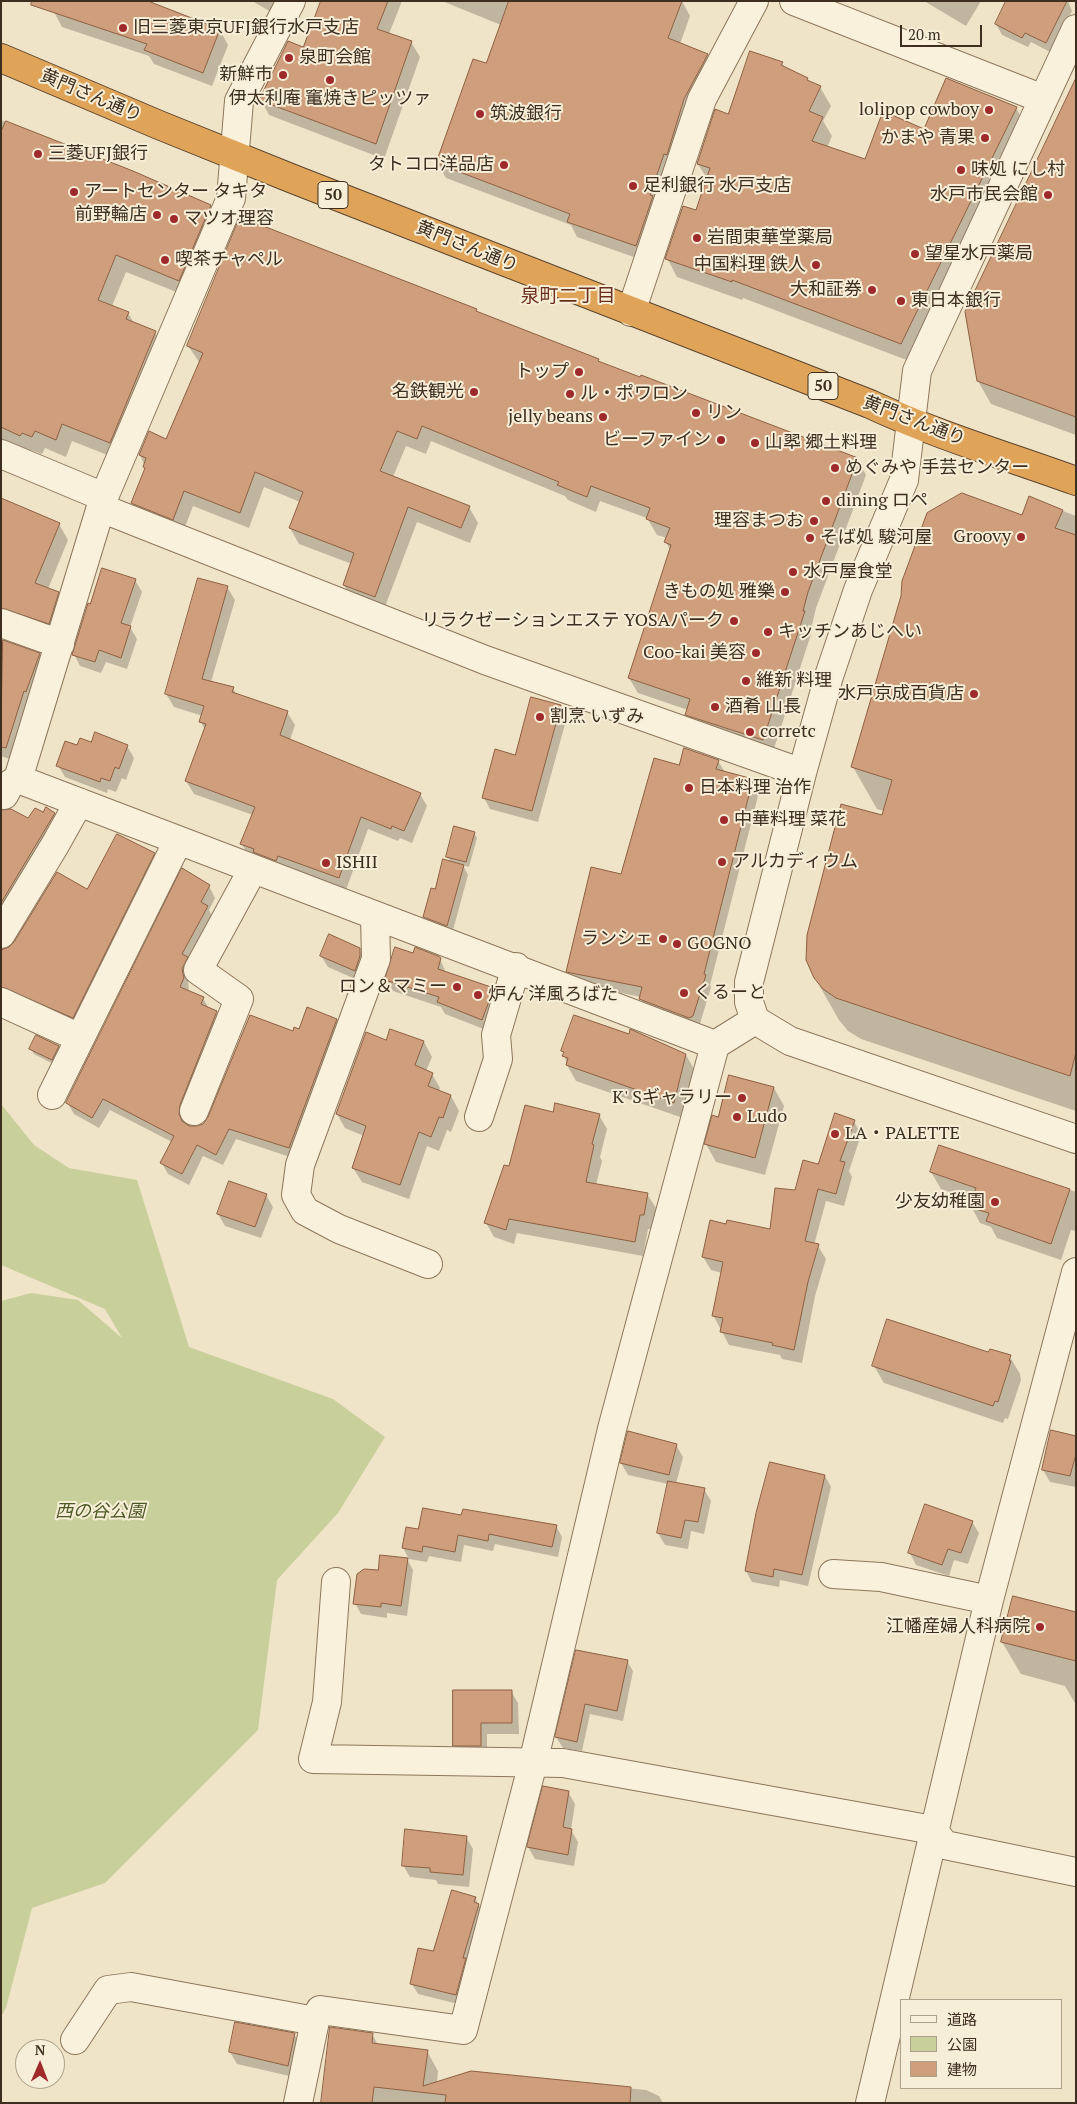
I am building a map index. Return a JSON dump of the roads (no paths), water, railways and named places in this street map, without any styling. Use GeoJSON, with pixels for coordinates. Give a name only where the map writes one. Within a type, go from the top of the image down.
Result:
{"type":"FeatureCollection","features":[{"type":"Feature","properties":{"kind":"highway","name":"黄門さん通り"},"geometry":{"type":"LineString","coordinates":[[1,58],[159,125],[863,401],[911,423],[977,444],[1076,482]]}},
{"type":"Feature","properties":{"kind":"street"},"geometry":{"type":"LineString","coordinates":[[291,1],[239,101],[231,198],[102,503],[60,644],[10,786],[79,802],[375,916],[516,967],[715,1045]]}},
{"type":"Feature","properties":{"kind":"street"},"geometry":{"type":"LineString","coordinates":[[632,312],[702,100],[754,1]]}},
{"type":"Feature","properties":{"kind":"street"},"geometry":{"type":"LineString","coordinates":[[794,1],[1043,99]]}},
{"type":"Feature","properties":{"kind":"street"},"geometry":{"type":"LineString","coordinates":[[1076,29],[917,371],[904,480],[858,590],[829,676],[749,982],[749,1002],[755,1020],[790,1042],[808,1050],[1076,1139]]}},
{"type":"Feature","properties":{"kind":"street"},"geometry":{"type":"LineString","coordinates":[[1,454],[102,503],[485,660],[802,774]]}},
{"type":"Feature","properties":{"kind":"street"},"geometry":{"type":"LineString","coordinates":[[1,623],[60,644]]}},
{"type":"Feature","properties":{"kind":"street"},"geometry":{"type":"LineString","coordinates":[[1,934],[79,802]]}},
{"type":"Feature","properties":{"kind":"street"},"geometry":{"type":"LineString","coordinates":[[52,1095],[178,841]]}},
{"type":"Feature","properties":{"kind":"street"},"geometry":{"type":"LineString","coordinates":[[194,1111],[239,998],[198,970],[253,869]]}},
{"type":"Feature","properties":{"kind":"street"},"geometry":{"type":"LineString","coordinates":[[375,916],[376,959],[300,1165],[296,1195],[305,1211],[338,1229],[428,1264]]}},
{"type":"Feature","properties":{"kind":"street"},"geometry":{"type":"LineString","coordinates":[[479,1117],[498,1059],[496,1034],[516,967]]}},
{"type":"Feature","properties":{"kind":"street"},"geometry":{"type":"LineString","coordinates":[[1,1002],[80,1038]]}},
{"type":"Feature","properties":{"kind":"street"},"geometry":{"type":"LineString","coordinates":[[298,2103],[315,2021],[320,2010],[463,2030],[533,1763],[612,1429],[715,1045],[755,1020]]}},
{"type":"Feature","properties":{"kind":"street"},"geometry":{"type":"LineString","coordinates":[[870,2103],[933,1830],[989,1600],[1076,1272]]}},
{"type":"Feature","properties":{"kind":"street"},"geometry":{"type":"LineString","coordinates":[[833,1574],[881,1577],[989,1600]]}},
{"type":"Feature","properties":{"kind":"street"},"geometry":{"type":"LineString","coordinates":[[336,1582],[327,1702],[313,1759],[563,1763],[933,1830],[945,1845],[1076,1872]]}},
{"type":"Feature","properties":{"kind":"street"},"geometry":{"type":"LineString","coordinates":[[75,2040],[108,1990],[130,1987],[315,2021]]}},
{"type":"Feature","properties":{"kind":"place","name":"旧三菱東京UFJ銀行水戸支店"},"geometry":{"type":"Point","coordinates":[123,28]}},
{"type":"Feature","properties":{"kind":"place","name":"泉町会館"},"geometry":{"type":"Point","coordinates":[289,58]}},
{"type":"Feature","properties":{"kind":"place","name":"新鮮市"},"geometry":{"type":"Point","coordinates":[283,75]}},
{"type":"Feature","properties":{"kind":"place","name":"伊太利庵 竃焼きピッツァ"},"geometry":{"type":"Point","coordinates":[330,80]}},
{"type":"Feature","properties":{"kind":"place","name":"lolipop cowboy"},"geometry":{"type":"Point","coordinates":[989,110]}},
{"type":"Feature","properties":{"kind":"place","name":"筑波銀行"},"geometry":{"type":"Point","coordinates":[480,114]}},
{"type":"Feature","properties":{"kind":"place","name":"かまや 青果"},"geometry":{"type":"Point","coordinates":[985,138]}},
{"type":"Feature","properties":{"kind":"place","name":"三菱UFJ銀行"},"geometry":{"type":"Point","coordinates":[38,154]}},
{"type":"Feature","properties":{"kind":"place","name":"タトコロ洋品店"},"geometry":{"type":"Point","coordinates":[504,165]}},
{"type":"Feature","properties":{"kind":"place","name":"味処 にし村"},"geometry":{"type":"Point","coordinates":[961,170]}},
{"type":"Feature","properties":{"kind":"place","name":"足利銀行 水戸支店"},"geometry":{"type":"Point","coordinates":[633,186]}},
{"type":"Feature","properties":{"kind":"place","name":"アートセンター タキタ"},"geometry":{"type":"Point","coordinates":[74,192]}},
{"type":"Feature","properties":{"kind":"place","name":"水戸市民会館"},"geometry":{"type":"Point","coordinates":[1048,195]}},
{"type":"Feature","properties":{"kind":"place","name":"前野輪店"},"geometry":{"type":"Point","coordinates":[157,215]}},
{"type":"Feature","properties":{"kind":"place","name":"マツオ理容"},"geometry":{"type":"Point","coordinates":[174,219]}},
{"type":"Feature","properties":{"kind":"place","name":"岩間東華堂薬局"},"geometry":{"type":"Point","coordinates":[697,238]}},
{"type":"Feature","properties":{"kind":"place","name":"望星水戸薬局"},"geometry":{"type":"Point","coordinates":[915,254]}},
{"type":"Feature","properties":{"kind":"place","name":"喫茶チャペル"},"geometry":{"type":"Point","coordinates":[165,260]}},
{"type":"Feature","properties":{"kind":"place","name":"中国料理 鉄人"},"geometry":{"type":"Point","coordinates":[816,265]}},
{"type":"Feature","properties":{"kind":"place","name":"大和証券"},"geometry":{"type":"Point","coordinates":[872,290]}},
{"type":"Feature","properties":{"kind":"place","name":"東日本銀行"},"geometry":{"type":"Point","coordinates":[901,301]}},
{"type":"Feature","properties":{"kind":"place","name":"トップ"},"geometry":{"type":"Point","coordinates":[579,372]}},
{"type":"Feature","properties":{"kind":"place","name":"名鉄観光"},"geometry":{"type":"Point","coordinates":[474,392]}},
{"type":"Feature","properties":{"kind":"place","name":"ル・ポワロン"},"geometry":{"type":"Point","coordinates":[570,394]}},
{"type":"Feature","properties":{"kind":"place","name":"リン"},"geometry":{"type":"Point","coordinates":[696,413]}},
{"type":"Feature","properties":{"kind":"place","name":"jelly beans"},"geometry":{"type":"Point","coordinates":[603,417]}},
{"type":"Feature","properties":{"kind":"place","name":"ビーファイン"},"geometry":{"type":"Point","coordinates":[721,440]}},
{"type":"Feature","properties":{"kind":"place","name":"山翆 郷土料理"},"geometry":{"type":"Point","coordinates":[755,443]}},
{"type":"Feature","properties":{"kind":"place","name":"めぐみや 手芸センター"},"geometry":{"type":"Point","coordinates":[835,468]}},
{"type":"Feature","properties":{"kind":"place","name":"dining ロペ"},"geometry":{"type":"Point","coordinates":[826,501]}},
{"type":"Feature","properties":{"kind":"place","name":"理容まつお"},"geometry":{"type":"Point","coordinates":[814,521]}},
{"type":"Feature","properties":{"kind":"place","name":"Groovy"},"geometry":{"type":"Point","coordinates":[1021,537]}},
{"type":"Feature","properties":{"kind":"place","name":"そば処 駿河屋"},"geometry":{"type":"Point","coordinates":[810,538]}},
{"type":"Feature","properties":{"kind":"place","name":"水戸屋食堂"},"geometry":{"type":"Point","coordinates":[793,572]}},
{"type":"Feature","properties":{"kind":"place","name":"きもの処 雅樂"},"geometry":{"type":"Point","coordinates":[785,592]}},
{"type":"Feature","properties":{"kind":"place","name":"リラクゼーションエステ YOSAパーク"},"geometry":{"type":"Point","coordinates":[734,621]}},
{"type":"Feature","properties":{"kind":"place","name":"キッチンあじへい"},"geometry":{"type":"Point","coordinates":[768,632]}},
{"type":"Feature","properties":{"kind":"place","name":"Coo-kai 美容"},"geometry":{"type":"Point","coordinates":[756,653]}},
{"type":"Feature","properties":{"kind":"place","name":"維新 料理"},"geometry":{"type":"Point","coordinates":[746,681]}},
{"type":"Feature","properties":{"kind":"place","name":"水戸京成百貨店"},"geometry":{"type":"Point","coordinates":[974,694]}},
{"type":"Feature","properties":{"kind":"place","name":"酒肴 山長"},"geometry":{"type":"Point","coordinates":[715,707]}},
{"type":"Feature","properties":{"kind":"place","name":"割烹 いずみ"},"geometry":{"type":"Point","coordinates":[540,717]}},
{"type":"Feature","properties":{"kind":"place","name":"corretc"},"geometry":{"type":"Point","coordinates":[750,732]}},
{"type":"Feature","properties":{"kind":"place","name":"日本料理 治作"},"geometry":{"type":"Point","coordinates":[689,788]}},
{"type":"Feature","properties":{"kind":"place","name":"中華料理 菜花"},"geometry":{"type":"Point","coordinates":[724,820]}},
{"type":"Feature","properties":{"kind":"place","name":"アルカディウム"},"geometry":{"type":"Point","coordinates":[722,862]}},
{"type":"Feature","properties":{"kind":"place","name":"ISHII"},"geometry":{"type":"Point","coordinates":[326,863]}},
{"type":"Feature","properties":{"kind":"place","name":"ランシェ"},"geometry":{"type":"Point","coordinates":[663,939]}},
{"type":"Feature","properties":{"kind":"place","name":"GOGNO"},"geometry":{"type":"Point","coordinates":[677,944]}},
{"type":"Feature","properties":{"kind":"place","name":"ロン＆マミー"},"geometry":{"type":"Point","coordinates":[457,987]}},
{"type":"Feature","properties":{"kind":"place","name":"くるーと"},"geometry":{"type":"Point","coordinates":[684,993]}},
{"type":"Feature","properties":{"kind":"place","name":"炉ん 洋風ろばた"},"geometry":{"type":"Point","coordinates":[478,995]}},
{"type":"Feature","properties":{"kind":"place","name":"K' Sギャラリー"},"geometry":{"type":"Point","coordinates":[742,1098]}},
{"type":"Feature","properties":{"kind":"place","name":"Ludo"},"geometry":{"type":"Point","coordinates":[737,1117]}},
{"type":"Feature","properties":{"kind":"place","name":"LA・PALETTE"},"geometry":{"type":"Point","coordinates":[835,1134]}},
{"type":"Feature","properties":{"kind":"place","name":"少友幼稚園"},"geometry":{"type":"Point","coordinates":[995,1202]}},
{"type":"Feature","properties":{"kind":"place","name":"江幡産婦人科病院"},"geometry":{"type":"Point","coordinates":[1040,1627]}},
{"type":"Feature","properties":{"kind":"district","name":"泉町二丁目"},"geometry":{"type":"Point","coordinates":[568,297]}},
{"type":"Feature","properties":{"kind":"park label","name":"西の谷公園"},"geometry":{"type":"Point","coordinates":[100,1512]}}]}
